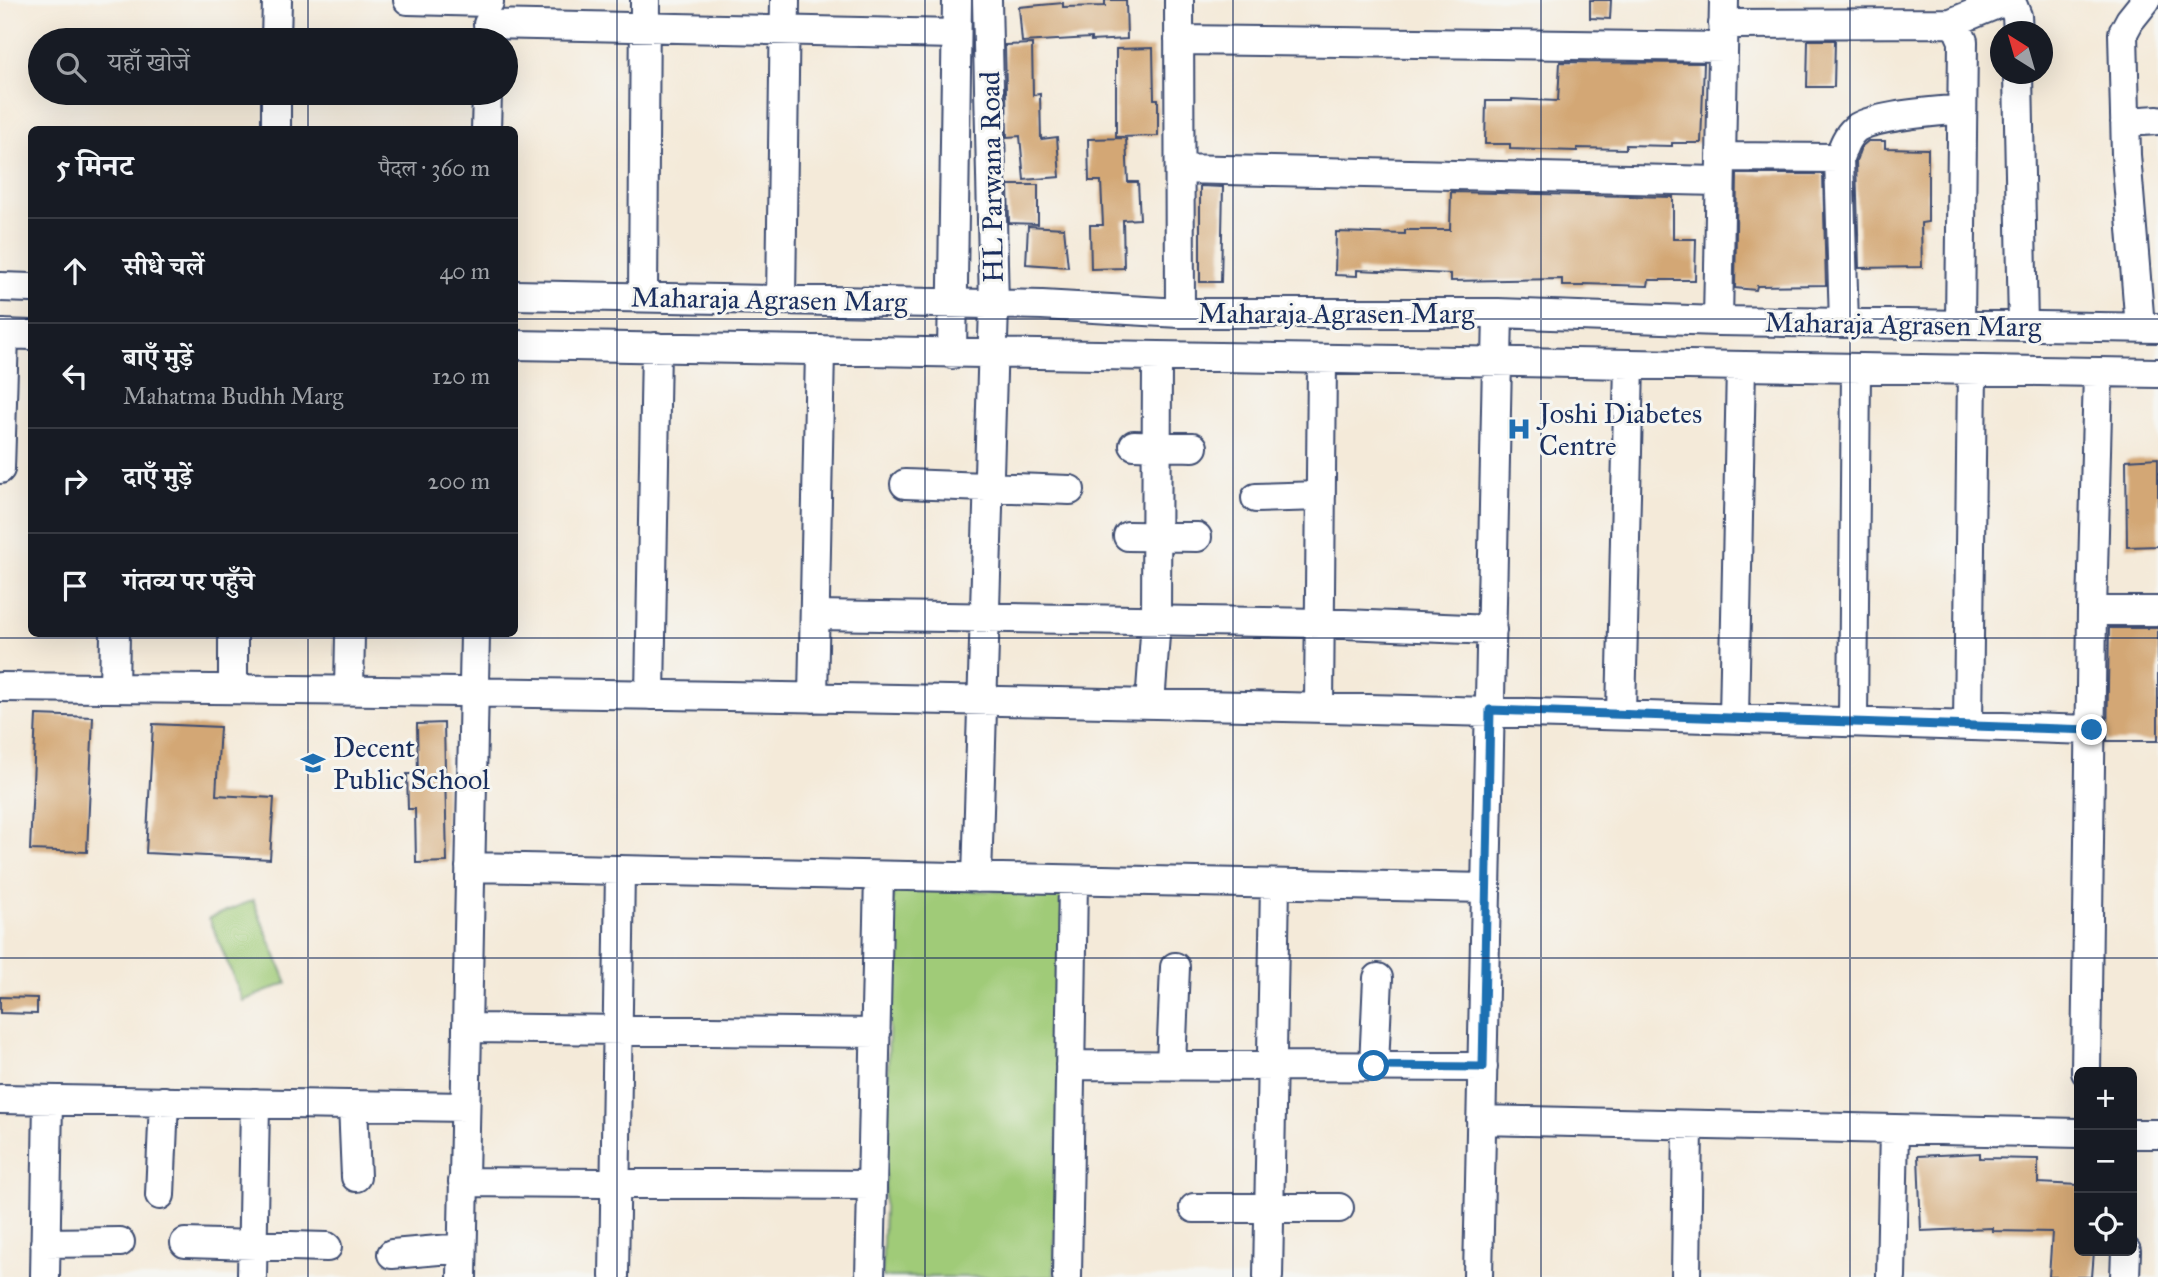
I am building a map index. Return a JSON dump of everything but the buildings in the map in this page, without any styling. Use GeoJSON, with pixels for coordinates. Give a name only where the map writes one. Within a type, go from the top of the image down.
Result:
{"type":"FeatureCollection","features":[{"type":"Feature","properties":{"kind":"street"},"geometry":{"type":"LineString","coordinates":[[276,0],[276,28]]}},
{"type":"Feature","properties":{"kind":"street"},"geometry":{"type":"LineString","coordinates":[[408,0],[488,16],[645,13],[785,29],[956,34]]}},
{"type":"Feature","properties":{"kind":"street"},"geometry":{"type":"LineString","coordinates":[[781,299],[785,0]]}},
{"type":"Feature","properties":{"kind":"street","name":"HL Parwana Road"},"geometry":{"type":"LineString","coordinates":[[951,354],[957,0]]}},
{"type":"Feature","properties":{"kind":"street","name":"HL Parwana Road"},"geometry":{"type":"LineString","coordinates":[[976,878],[994,306],[987,0]]}},
{"type":"Feature","properties":{"kind":"street"},"geometry":{"type":"LineString","coordinates":[[1179,0],[1180,313]]}},
{"type":"Feature","properties":{"kind":"street"},"geometry":{"type":"LineString","coordinates":[[2146,0],[2130,19],[2123,33],[2125,122],[2149,328]]}},
{"type":"Feature","properties":{"kind":"street"},"geometry":{"type":"LineString","coordinates":[[1179,40],[1723,24],[1875,12],[1951,23],[2002,2],[2013,6],[2017,21]]}},
{"type":"Feature","properties":{"kind":"street"},"geometry":{"type":"LineString","coordinates":[[643,296],[645,13]]}},
{"type":"Feature","properties":{"kind":"street"},"geometry":{"type":"LineString","coordinates":[[1951,23],[1963,41],[1960,325]]}},
{"type":"Feature","properties":{"kind":"street"},"geometry":{"type":"LineString","coordinates":[[1718,321],[1723,24]]}},
{"type":"Feature","properties":{"kind":"street"},"geometry":{"type":"LineString","coordinates":[[2018,84],[2023,326]]}},
{"type":"Feature","properties":{"kind":"street"},"geometry":{"type":"LineString","coordinates":[[276,105],[276,126]]}},
{"type":"Feature","properties":{"kind":"street"},"geometry":{"type":"LineString","coordinates":[[486,105],[486,126]]}},
{"type":"Feature","properties":{"kind":"street"},"geometry":{"type":"LineString","coordinates":[[1844,323],[1839,158],[1846,139],[1856,128],[1880,120],[1962,109]]}},
{"type":"Feature","properties":{"kind":"street"},"geometry":{"type":"LineString","coordinates":[[2125,122],[2158,120]]}},
{"type":"Feature","properties":{"kind":"street"},"geometry":{"type":"LineString","coordinates":[[1180,169],[1721,169],[1839,158]]}},
{"type":"Feature","properties":{"kind":"street"},"geometry":{"type":"LineString","coordinates":[[0,287],[28,288]]}},
{"type":"Feature","properties":{"kind":"street","name":"Maharaja Agrasen Marg"},"geometry":{"type":"LineString","coordinates":[[518,295],[1042,305],[1180,313],[1498,313],[1718,321],[2149,328]]}},
{"type":"Feature","properties":{"kind":"street"},"geometry":{"type":"LineString","coordinates":[[1478,1277],[1498,313]]}},
{"type":"Feature","properties":{"kind":"street"},"geometry":{"type":"LineString","coordinates":[[0,469],[2,334],[28,335]]}},
{"type":"Feature","properties":{"kind":"street","name":"Maharaja Agrasen Marg"},"geometry":{"type":"LineString","coordinates":[[518,345],[2158,373]]}},
{"type":"Feature","properties":{"kind":"street"},"geometry":{"type":"LineString","coordinates":[[650,695],[656,347]]}},
{"type":"Feature","properties":{"kind":"street"},"geometry":{"type":"LineString","coordinates":[[813,698],[820,350]]}},
{"type":"Feature","properties":{"kind":"street"},"geometry":{"type":"LineString","coordinates":[[1150,704],[1156,621],[1156,536],[1145,446],[1157,357]]}},
{"type":"Feature","properties":{"kind":"street"},"geometry":{"type":"LineString","coordinates":[[1319,707],[1322,360]]}},
{"type":"Feature","properties":{"kind":"street"},"geometry":{"type":"LineString","coordinates":[[1621,714],[1629,364]]}},
{"type":"Feature","properties":{"kind":"street"},"geometry":{"type":"LineString","coordinates":[[1734,718],[1741,366]]}},
{"type":"Feature","properties":{"kind":"street"},"geometry":{"type":"LineString","coordinates":[[1853,722],[1856,368]]}},
{"type":"Feature","properties":{"kind":"street"},"geometry":{"type":"LineString","coordinates":[[1968,726],[1972,370]]}},
{"type":"Feature","properties":{"kind":"street"},"geometry":{"type":"LineString","coordinates":[[2085,1067],[2098,372]]}},
{"type":"Feature","properties":{"kind":"street"},"geometry":{"type":"LineString","coordinates":[[1145,446],[1193,447]]}},
{"type":"Feature","properties":{"kind":"street"},"geometry":{"type":"LineString","coordinates":[[905,484],[1070,490]]}},
{"type":"Feature","properties":{"kind":"street"},"geometry":{"type":"LineString","coordinates":[[1256,498],[1321,496]]}},
{"type":"Feature","properties":{"kind":"street"},"geometry":{"type":"LineString","coordinates":[[1128,536],[1197,537]]}},
{"type":"Feature","properties":{"kind":"street"},"geometry":{"type":"LineString","coordinates":[[2092,611],[2158,611]]}},
{"type":"Feature","properties":{"kind":"street"},"geometry":{"type":"LineString","coordinates":[[816,615],[1320,623],[1492,630]]}},
{"type":"Feature","properties":{"kind":"street"},"geometry":{"type":"LineString","coordinates":[[114,688],[116,637]]}},
{"type":"Feature","properties":{"kind":"street"},"geometry":{"type":"LineString","coordinates":[[233,637],[233,689]]}},
{"type":"Feature","properties":{"kind":"street"},"geometry":{"type":"LineString","coordinates":[[349,690],[350,637]]}},
{"type":"Feature","properties":{"kind":"street"},"geometry":{"type":"LineString","coordinates":[[461,1277],[475,637]]}},
{"type":"Feature","properties":{"kind":"street"},"geometry":{"type":"LineString","coordinates":[[0,687],[349,690],[1490,710],[2092,730]]}},
{"type":"Feature","properties":{"kind":"street"},"geometry":{"type":"LineString","coordinates":[[470,867],[1486,888]]}},
{"type":"Feature","properties":{"kind":"street"},"geometry":{"type":"LineString","coordinates":[[614,1277],[620,870]]}},
{"type":"Feature","properties":{"kind":"street"},"geometry":{"type":"LineString","coordinates":[[870,1277],[879,876]]}},
{"type":"Feature","properties":{"kind":"street"},"geometry":{"type":"LineString","coordinates":[[1067,1277],[1073,880]]}},
{"type":"Feature","properties":{"kind":"street"},"geometry":{"type":"LineString","coordinates":[[1268,1277],[1275,884]]}},
{"type":"Feature","properties":{"kind":"street"},"geometry":{"type":"LineString","coordinates":[[1171,1065],[1175,967]]}},
{"type":"Feature","properties":{"kind":"street"},"geometry":{"type":"LineString","coordinates":[[1374,1066],[1378,978]]}},
{"type":"Feature","properties":{"kind":"street"},"geometry":{"type":"LineString","coordinates":[[467,1028],[876,1033]]}},
{"type":"Feature","properties":{"kind":"street"},"geometry":{"type":"LineString","coordinates":[[1070,1065],[1483,1067]]}},
{"type":"Feature","properties":{"kind":"street"},"geometry":{"type":"LineString","coordinates":[[0,1099],[465,1107]]}},
{"type":"Feature","properties":{"kind":"street"},"geometry":{"type":"LineString","coordinates":[[45,1277],[48,1100]]}},
{"type":"Feature","properties":{"kind":"street"},"geometry":{"type":"LineString","coordinates":[[160,1195],[164,1101]]}},
{"type":"Feature","properties":{"kind":"street"},"geometry":{"type":"LineString","coordinates":[[251,1277],[255,1103]]}},
{"type":"Feature","properties":{"kind":"street"},"geometry":{"type":"LineString","coordinates":[[353,1105],[356,1177]]}},
{"type":"Feature","properties":{"kind":"street"},"geometry":{"type":"LineString","coordinates":[[1481,1120],[2074,1133]]}},
{"type":"Feature","properties":{"kind":"street"},"geometry":{"type":"LineString","coordinates":[[1686,1277],[1688,1125]]}},
{"type":"Feature","properties":{"kind":"street"},"geometry":{"type":"LineString","coordinates":[[1891,1277],[1894,1129]]}},
{"type":"Feature","properties":{"kind":"street"},"geometry":{"type":"LineString","coordinates":[[2137,1134],[2158,1135]]}},
{"type":"Feature","properties":{"kind":"street"},"geometry":{"type":"LineString","coordinates":[[463,1182],[872,1185]]}},
{"type":"Feature","properties":{"kind":"street"},"geometry":{"type":"LineString","coordinates":[[1194,1208],[1339,1208]]}},
{"type":"Feature","properties":{"kind":"street"},"geometry":{"type":"LineString","coordinates":[[45,1242],[120,1242]]}},
{"type":"Feature","properties":{"kind":"street"},"geometry":{"type":"LineString","coordinates":[[185,1243],[327,1247]]}},
{"type":"Feature","properties":{"kind":"street"},"geometry":{"type":"LineString","coordinates":[[392,1254],[462,1248]]}},
{"type":"Feature","properties":{"kind":"street"},"geometry":{"type":"LineString","coordinates":[[2125,1277],[2126,1256]]}},
{"type":"Feature","properties":{"kind":"green space"},"geometry":{"type":"Polygon","coordinates":[[[893,888],[1064,893],[1054,1277],[882,1277],[893,888]]]}},
{"type":"Feature","properties":{"kind":"green space"},"geometry":{"type":"Polygon","coordinates":[[[253,900],[287,983],[243,1001],[209,918],[253,900]]]}},
{"type":"Feature","properties":{"kind":"place","name":"Joshi Diabetes Centre"},"geometry":{"type":"Point","coordinates":[1519,429]}},
{"type":"Feature","properties":{"kind":"place","name":"Decent Public School"},"geometry":{"type":"Point","coordinates":[313,763]}},
{"type":"Feature","properties":{"kind":"route"},"geometry":{"type":"LineString","coordinates":[[1374,1066],[1483,1067],[1490,710],[2092,730]]}}]}
